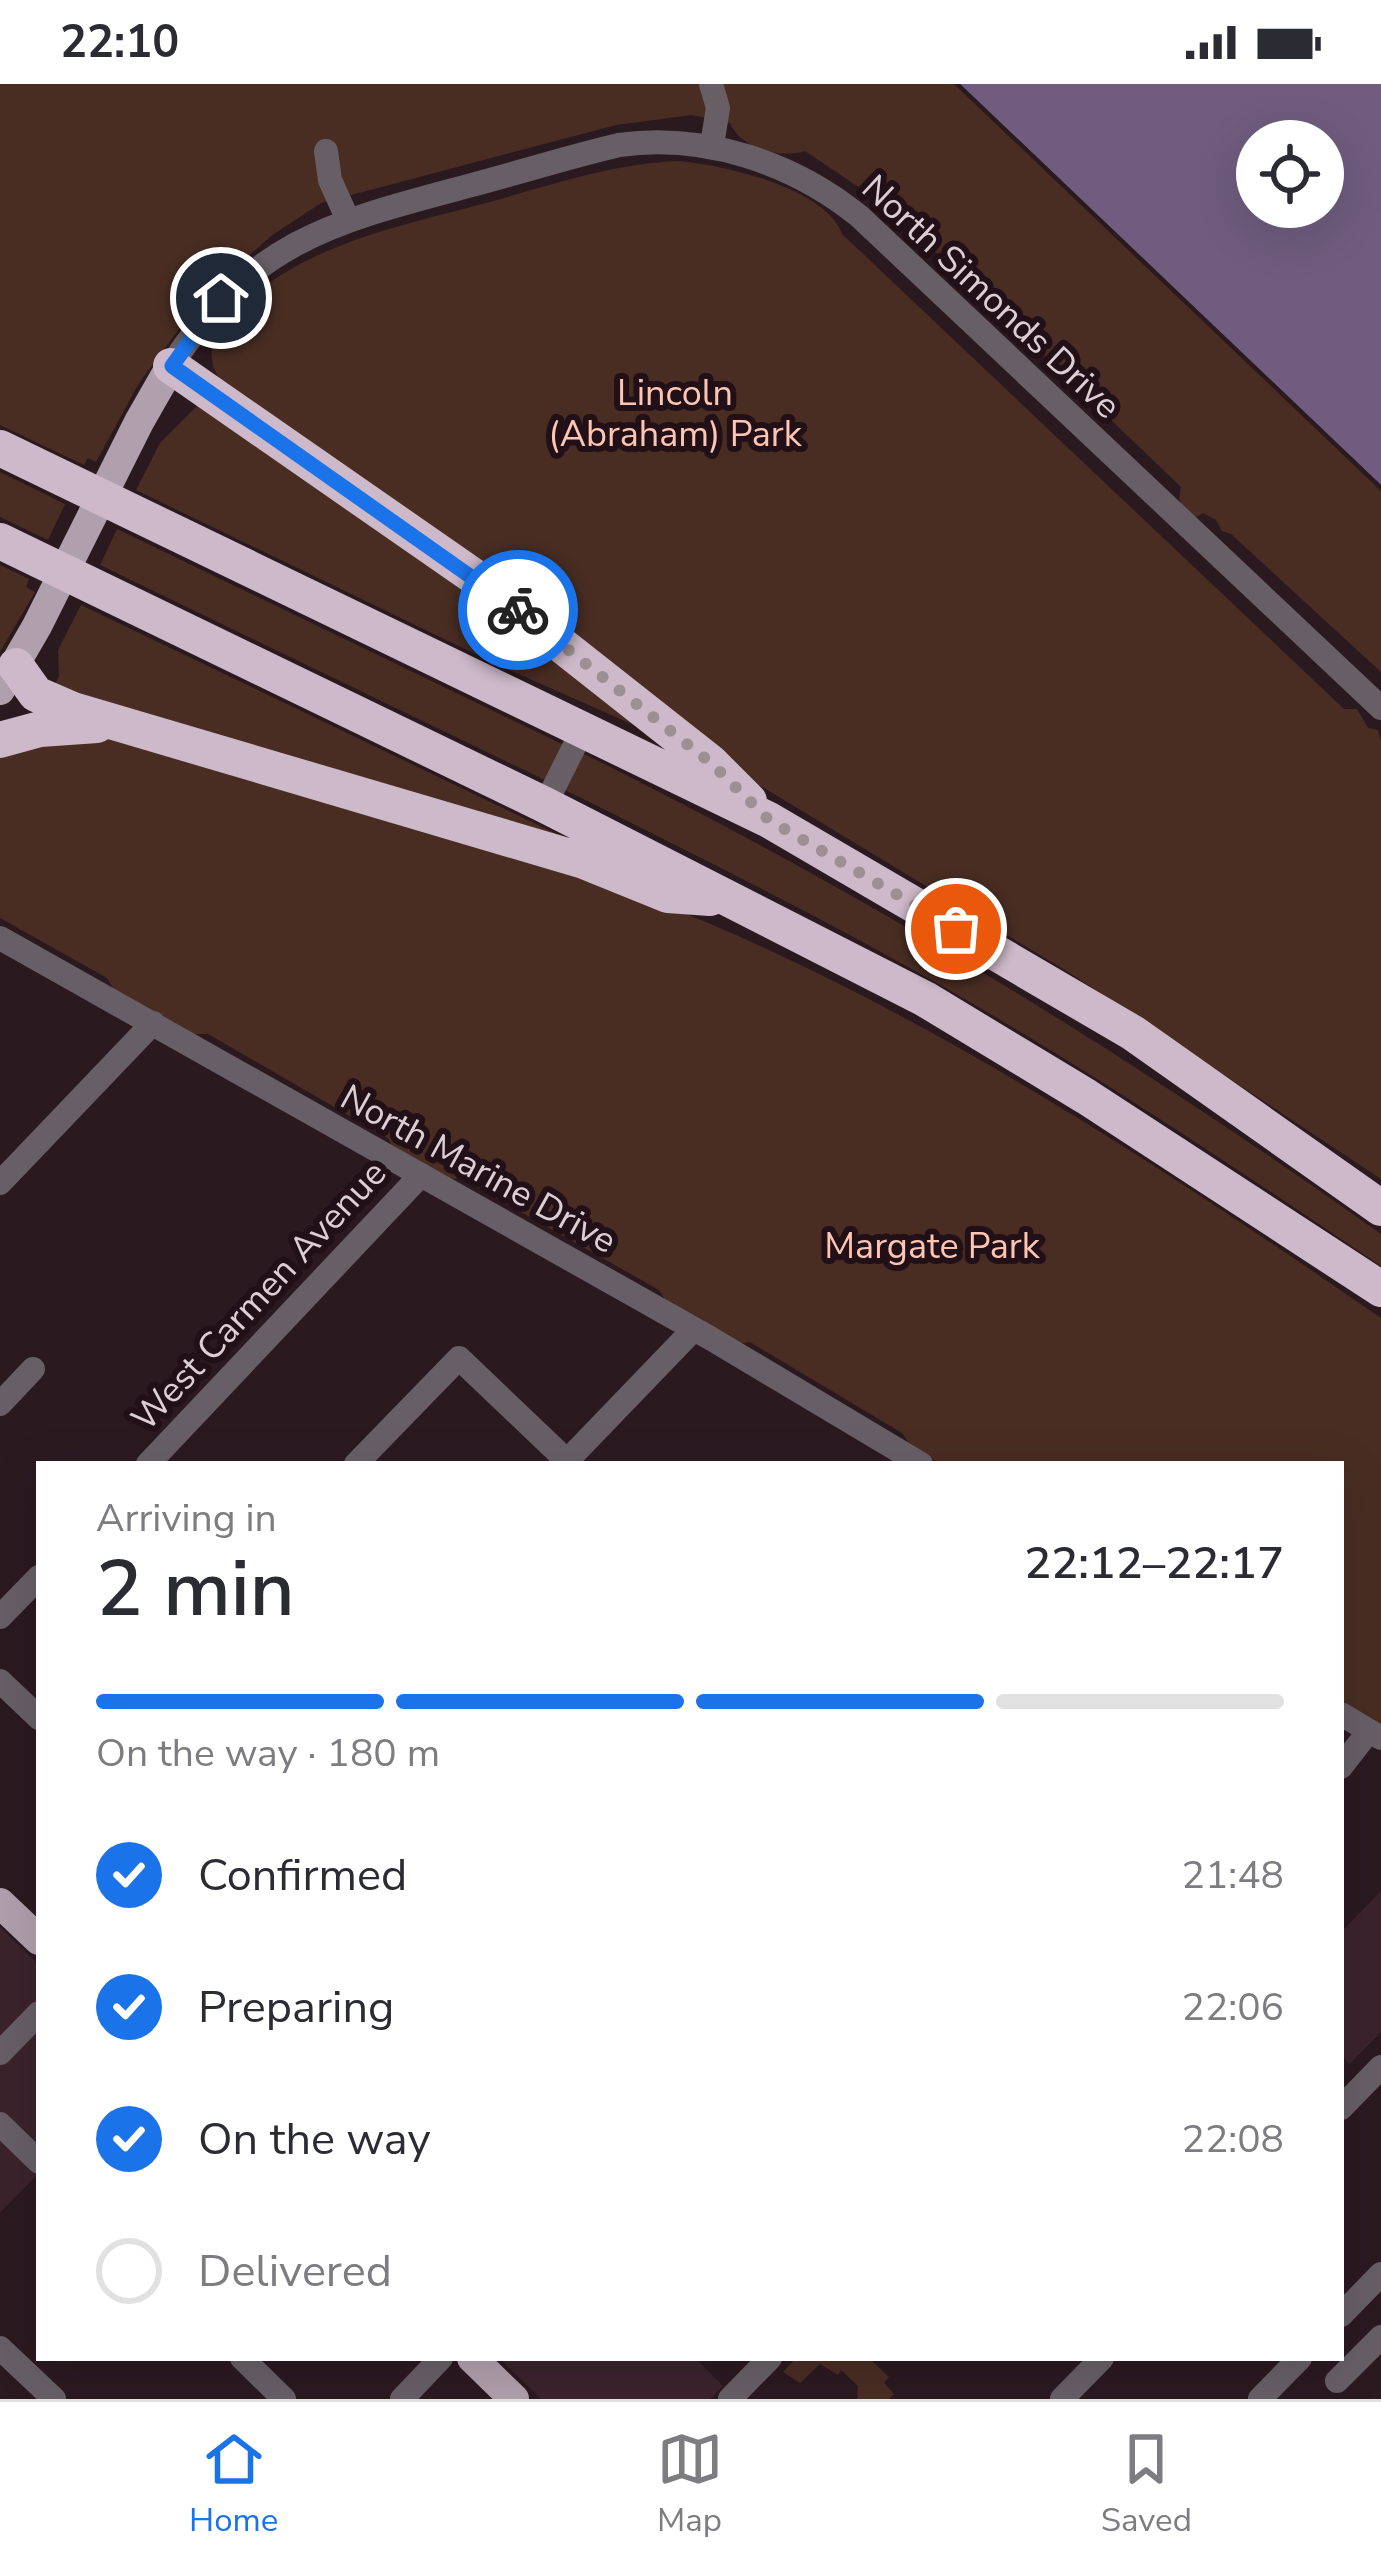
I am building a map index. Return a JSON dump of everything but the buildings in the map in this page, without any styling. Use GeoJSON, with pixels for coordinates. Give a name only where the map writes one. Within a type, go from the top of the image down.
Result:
{"type":"FeatureCollection","features":[{"type":"Feature","properties":{"kind":"highway"},"geometry":{"type":"LineString","coordinates":[[172,366],[479,580],[711,763],[769,820]]}},
{"type":"Feature","properties":{"kind":"highway"},"geometry":{"type":"LineString","coordinates":[[0,448],[769,820],[1133,1034],[1381,1208]]}},
{"type":"Feature","properties":{"kind":"highway"},"geometry":{"type":"LineString","coordinates":[[0,541],[545,805],[925,999],[1087,1097],[1381,1289]]}},
{"type":"Feature","properties":{"kind":"highway"},"geometry":{"type":"LineString","coordinates":[[8,678],[43,699],[128,728],[584,861],[668,895],[732,900]]}},
{"type":"Feature","properties":{"kind":"highway"},"geometry":{"type":"LineString","coordinates":[[0,740],[71,724],[128,728]]}},
{"type":"Feature","properties":{"kind":"main road"},"geometry":{"type":"LineString","coordinates":[[8,678],[172,366]]}},
{"type":"Feature","properties":{"kind":"main road"},"geometry":{"type":"LineString","coordinates":[[0,1903],[36,1937]]}},
{"type":"Feature","properties":{"kind":"main road"},"geometry":{"type":"LineString","coordinates":[[475,2361],[514,2399]]}},
{"type":"Feature","properties":{"kind":"street"},"geometry":{"type":"LineString","coordinates":[[707,84],[714,132]]}},
{"type":"Feature","properties":{"kind":"street","name":"North Simonds Drive"},"geometry":{"type":"LineString","coordinates":[[172,366],[206,315],[238,284],[344,209],[619,145],[714,132],[859,216],[1381,707]]}},
{"type":"Feature","properties":{"kind":"street"},"geometry":{"type":"LineString","coordinates":[[545,805],[583,729]]}},
{"type":"Feature","properties":{"kind":"street","name":"North Marine Drive"},"geometry":{"type":"LineString","coordinates":[[0,938],[694,1329],[916,1461]]}},
{"type":"Feature","properties":{"kind":"street"},"geometry":{"type":"LineString","coordinates":[[0,1183],[153,1023]]}},
{"type":"Feature","properties":{"kind":"street","name":"West Carmen Avenue"},"geometry":{"type":"LineString","coordinates":[[151,1461],[421,1175]]}},
{"type":"Feature","properties":{"kind":"street"},"geometry":{"type":"LineString","coordinates":[[568,1461],[694,1329]]}},
{"type":"Feature","properties":{"kind":"street"},"geometry":{"type":"LineString","coordinates":[[359,1461],[459,1358],[564,1461]]}},
{"type":"Feature","properties":{"kind":"street"},"geometry":{"type":"LineString","coordinates":[[0,1404],[33,1370]]}},
{"type":"Feature","properties":{"kind":"street"},"geometry":{"type":"LineString","coordinates":[[0,1617],[36,1580]]}},
{"type":"Feature","properties":{"kind":"street"},"geometry":{"type":"LineString","coordinates":[[0,1681],[36,1715]]}},
{"type":"Feature","properties":{"kind":"street"},"geometry":{"type":"LineString","coordinates":[[1344,1716],[1375,1735],[1344,1764]]}},
{"type":"Feature","properties":{"kind":"street"},"geometry":{"type":"LineString","coordinates":[[0,2054],[36,2016]]}},
{"type":"Feature","properties":{"kind":"street"},"geometry":{"type":"LineString","coordinates":[[1344,2105],[1381,2067]]}},
{"type":"Feature","properties":{"kind":"street"},"geometry":{"type":"LineString","coordinates":[[0,2125],[36,2159]]}},
{"type":"Feature","properties":{"kind":"street"},"geometry":{"type":"LineString","coordinates":[[1344,2312],[1381,2274]]}},
{"type":"Feature","properties":{"kind":"street"},"geometry":{"type":"LineString","coordinates":[[1336,2381],[1381,2337]]}},
{"type":"Feature","properties":{"kind":"street"},"geometry":{"type":"LineString","coordinates":[[0,2348],[54,2399]]}},
{"type":"Feature","properties":{"kind":"street"},"geometry":{"type":"LineString","coordinates":[[245,2361],[284,2399]]}},
{"type":"Feature","properties":{"kind":"street"},"geometry":{"type":"LineString","coordinates":[[402,2399],[438,2361]]}},
{"type":"Feature","properties":{"kind":"street"},"geometry":{"type":"LineString","coordinates":[[730,2399],[767,2361]]}},
{"type":"Feature","properties":{"kind":"street"},"geometry":{"type":"LineString","coordinates":[[1062,2399],[1099,2361]]}},
{"type":"Feature","properties":{"kind":"street"},"geometry":{"type":"LineString","coordinates":[[1260,2399],[1297,2361]]}},
{"type":"Feature","properties":{"kind":"shaded area"},"geometry":{"type":"Polygon","coordinates":[[[960,84],[1381,84],[1381,485],[960,84]]]}},
{"type":"Feature","properties":{"kind":"shaded area"},"geometry":{"type":"Polygon","coordinates":[[[1381,1891],[1381,2032],[1350,2064],[1344,2059],[1344,1929],[1381,1891]]]}},
{"type":"Feature","properties":{"kind":"shaded area"},"geometry":{"type":"Polygon","coordinates":[[[0,1927],[36,1962],[36,2176],[0,2213],[0,1927]]]}},
{"type":"Feature","properties":{"kind":"shaded area"},"geometry":{"type":"Polygon","coordinates":[[[502,2361],[698,2361],[723,2386],[710,2399],[541,2399],[502,2361]]]}},
{"type":"Feature","properties":{"kind":"green space"},"geometry":{"type":"Polygon","coordinates":[[[0,84],[960,84],[1381,485],[1381,672],[1231,534],[1222,531],[1216,520],[1203,513],[1190,521],[1179,499],[1181,487],[875,194],[805,151],[784,154],[762,149],[742,139],[730,123],[692,115],[616,125],[321,203],[271,236],[205,294],[139,383],[96,462],[88,458],[84,465],[0,425],[0,84]]]}},
{"type":"Feature","properties":{"kind":"green space","name":"Lincoln (Abraham) Park"},"geometry":{"type":"Polygon","coordinates":[[[676,161],[743,173],[815,203],[832,217],[842,234],[1344,709],[1357,709],[1368,728],[1378,730],[1381,1179],[1073,975],[759,785],[222,383],[216,373],[212,345],[227,320],[262,288],[321,254],[386,230],[580,177],[676,161]]]}},
{"type":"Feature","properties":{"kind":"green space"},"geometry":{"type":"Polygon","coordinates":[[[199,404],[327,484],[645,730],[496,664],[136,490],[160,443],[199,404]]]}},
{"type":"Feature","properties":{"kind":"green space"},"geometry":{"type":"Polygon","coordinates":[[[0,472],[65,504],[48,540],[0,517],[0,472]]]}},
{"type":"Feature","properties":{"kind":"green space"},"geometry":{"type":"Polygon","coordinates":[[[117,529],[566,746],[549,782],[100,565],[117,529]]]}},
{"type":"Feature","properties":{"kind":"green space"},"geometry":{"type":"Polygon","coordinates":[[[0,565],[29,579],[26,587],[35,592],[0,652],[0,565]]]}},
{"type":"Feature","properties":{"kind":"green space"},"geometry":{"type":"Polygon","coordinates":[[[81,605],[590,850],[52,691],[59,676],[58,650],[81,605]]]}},
{"type":"Feature","properties":{"kind":"green space","name":"Margate Park"},"geometry":{"type":"Polygon","coordinates":[[[99,734],[655,901],[846,988],[1030,1089],[1207,1200],[1381,1318],[1381,1727],[1344,1701],[1344,1461],[936,1461],[912,1447],[902,1433],[750,1342],[739,1344],[666,1301],[659,1290],[461,1178],[449,1179],[392,1146],[388,1138],[208,1034],[193,1034],[113,988],[107,978],[0,918],[0,751],[99,734]]]}},
{"type":"Feature","properties":{"kind":"green space"},"geometry":{"type":"Polygon","coordinates":[[[580,752],[789,861],[1089,1038],[1381,1234],[1381,1266],[1129,1099],[975,1005],[563,789],[580,752]]]}},
{"type":"Feature","properties":{"kind":"green space"},"geometry":{"type":"Polygon","coordinates":[[[793,2361],[872,2361],[889,2377],[884,2383],[894,2394],[889,2399],[857,2399],[858,2386],[841,2370],[838,2375],[820,2364],[800,2383],[783,2372],[793,2361]]]}},
{"type":"Feature","properties":{"kind":"pier"},"geometry":{"type":"Polygon","coordinates":[[[954,84],[960,84],[1381,485],[1381,491],[954,84]]]}},
{"type":"Feature","properties":{"kind":"way so far"},"geometry":{"type":"LineString","coordinates":[[518,610],[711,763],[769,820],[956,929]]}},
{"type":"Feature","properties":{"kind":"route"},"geometry":{"type":"LineString","coordinates":[[221,298],[172,366],[518,610]]}}]}
